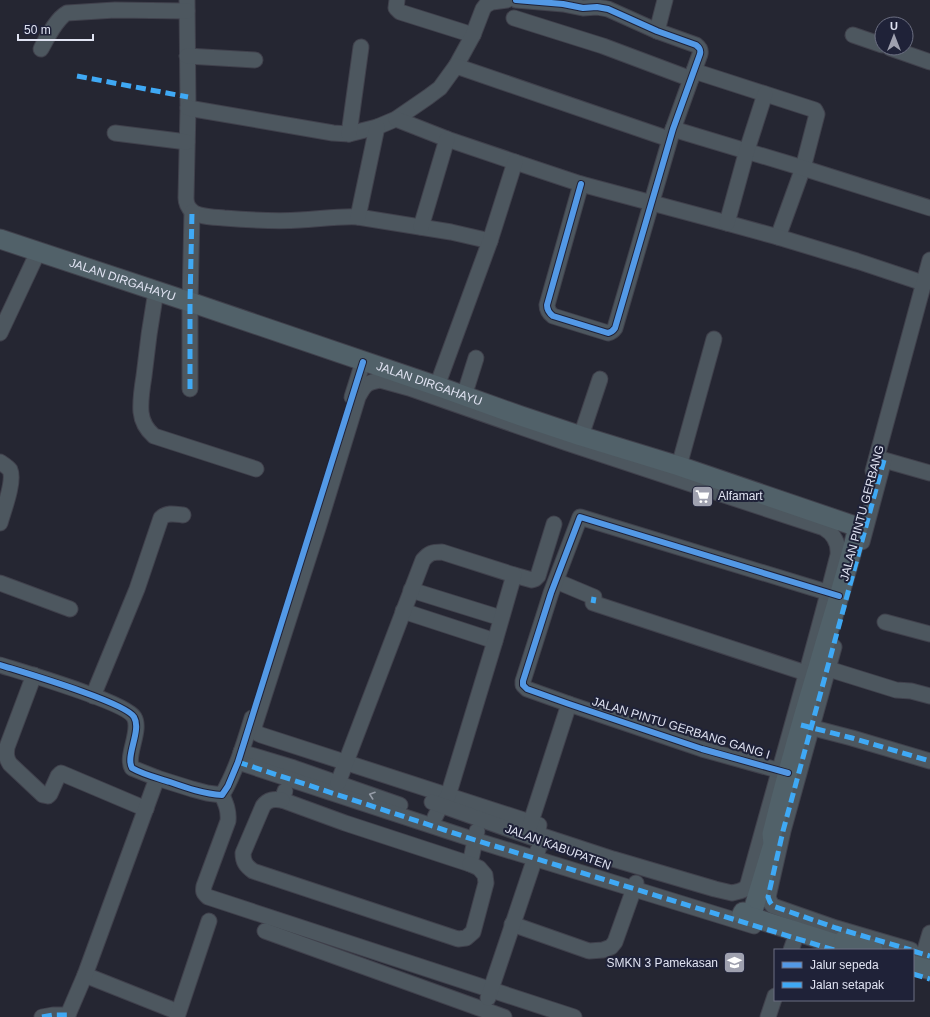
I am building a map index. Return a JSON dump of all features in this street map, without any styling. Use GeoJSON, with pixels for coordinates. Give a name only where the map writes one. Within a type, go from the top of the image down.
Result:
{"type":"FeatureCollection","features":[{"type":"Feature","properties":{"kind":"main road","name":"JALAN DIRGAHAYU"},"geometry":{"type":"LineString","coordinates":[[0,239],[156,290],[521,416],[679,466],[858,527]]}},
{"type":"Feature","properties":{"kind":"main road","name":"JALAN PINTU GERBANG"},"geometry":{"type":"LineString","coordinates":[[748,912],[757,884],[765,842],[772,834],[784,772],[806,726],[834,594],[852,555],[858,527]]}},
{"type":"Feature","properties":{"kind":"main road","name":"JALAN KABUPATEN"},"geometry":{"type":"LineString","coordinates":[[748,912],[796,936],[851,949]]}},
{"type":"Feature","properties":{"kind":"main road","name":"JALAN KABUPATEN"},"geometry":{"type":"LineString","coordinates":[[796,936],[872,949]]}},
{"type":"Feature","properties":{"kind":"street"},"geometry":{"type":"LineString","coordinates":[[396,0],[396,8],[400,12],[473,35]]}},
{"type":"Feature","properties":{"kind":"street"},"geometry":{"type":"LineString","coordinates":[[188,108],[333,133],[349,134],[377,127],[396,119],[440,88],[456,66],[473,35],[486,5],[492,2],[507,0]]}},
{"type":"Feature","properties":{"kind":"street"},"geometry":{"type":"LineString","coordinates":[[516,0],[562,4],[583,8],[598,4],[657,31],[696,45],[700,48],[701,51],[693,75],[671,134],[615,328],[613,331],[608,333],[553,316],[547,308],[581,184]]}},
{"type":"Feature","properties":{"kind":"street"},"geometry":{"type":"LineString","coordinates":[[657,31],[665,0]]}},
{"type":"Feature","properties":{"kind":"street"},"geometry":{"type":"LineString","coordinates":[[41,49],[47,37],[62,16],[67,13],[187,6],[188,108],[186,203],[192,212],[208,217],[260,220],[301,220],[345,216],[358,217],[451,232],[490,241]]}},
{"type":"Feature","properties":{"kind":"street"},"geometry":{"type":"LineString","coordinates":[[514,18],[693,75],[765,94],[816,110],[817,114],[803,168],[778,237]]}},
{"type":"Feature","properties":{"kind":"street"},"geometry":{"type":"LineString","coordinates":[[852,35],[874,42]]}},
{"type":"Feature","properties":{"kind":"street"},"geometry":{"type":"LineString","coordinates":[[349,134],[361,47]]}},
{"type":"Feature","properties":{"kind":"street"},"geometry":{"type":"LineString","coordinates":[[187,56],[254,60]]}},
{"type":"Feature","properties":{"kind":"street"},"geometry":{"type":"LineString","coordinates":[[913,56],[930,62]]}},
{"type":"Feature","properties":{"kind":"street"},"geometry":{"type":"LineString","coordinates":[[456,66],[671,134],[747,150],[930,208]]}},
{"type":"Feature","properties":{"kind":"street"},"geometry":{"type":"LineString","coordinates":[[727,223],[747,150],[765,94]]}},
{"type":"Feature","properties":{"kind":"street"},"geometry":{"type":"LineString","coordinates":[[396,119],[447,139],[581,184],[778,237],[923,283]]}},
{"type":"Feature","properties":{"kind":"street"},"geometry":{"type":"LineString","coordinates":[[358,217],[377,127]]}},
{"type":"Feature","properties":{"kind":"street"},"geometry":{"type":"LineString","coordinates":[[115,133],[187,142]]}},
{"type":"Feature","properties":{"kind":"street"},"geometry":{"type":"LineString","coordinates":[[421,227],[447,139]]}},
{"type":"Feature","properties":{"kind":"street"},"geometry":{"type":"LineString","coordinates":[[437,386],[490,241],[514,162]]}},
{"type":"Feature","properties":{"kind":"street"},"geometry":{"type":"LineString","coordinates":[[190,388],[192,212]]}},
{"type":"Feature","properties":{"kind":"street"},"geometry":{"type":"LineString","coordinates":[[0,333],[38,252]]}},
{"type":"Feature","properties":{"kind":"street","name":"JALAN PINTU GERBANG"},"geometry":{"type":"LineString","coordinates":[[858,527],[880,459],[930,260]]}},
{"type":"Feature","properties":{"kind":"street"},"geometry":{"type":"LineString","coordinates":[[156,290],[141,396],[141,413],[144,423],[154,436],[256,470]]}},
{"type":"Feature","properties":{"kind":"street"},"geometry":{"type":"LineString","coordinates":[[679,466],[714,339]]}},
{"type":"Feature","properties":{"kind":"street"},"geometry":{"type":"LineString","coordinates":[[464,396],[476,358]]}},
{"type":"Feature","properties":{"kind":"street"},"geometry":{"type":"LineString","coordinates":[[222,795],[228,786],[240,757],[363,362]]}},
{"type":"Feature","properties":{"kind":"street"},"geometry":{"type":"LineString","coordinates":[[581,436],[600,379]]}},
{"type":"Feature","properties":{"kind":"street"},"geometry":{"type":"LineString","coordinates":[[554,524],[538,576],[532,580],[442,552],[433,552],[427,555],[423,560],[403,611],[342,772],[261,735],[254,729],[358,397],[363,387],[368,383],[380,380],[410,388],[567,443],[824,528],[834,536],[838,550],[834,594],[580,517],[556,580],[594,597],[593,603],[817,671],[896,690],[911,691],[930,696]]}},
{"type":"Feature","properties":{"kind":"street"},"geometry":{"type":"LineString","coordinates":[[526,834],[539,825],[537,834],[613,858],[732,893],[745,889],[748,884],[817,671],[880,459],[930,473]]}},
{"type":"Feature","properties":{"kind":"street"},"geometry":{"type":"LineString","coordinates":[[0,462],[9,469],[11,476],[10,488],[0,523]]}},
{"type":"Feature","properties":{"kind":"street"},"geometry":{"type":"LineString","coordinates":[[93,696],[138,589],[161,518],[168,514],[182,515]]}},
{"type":"Feature","properties":{"kind":"street"},"geometry":{"type":"LineString","coordinates":[[514,574],[495,641],[441,806],[526,834]]}},
{"type":"Feature","properties":{"kind":"street","name":"JALAN PINTU GERBANG GANG I"},"geometry":{"type":"LineString","coordinates":[[556,580],[523,680],[523,685],[526,688],[702,749],[784,772]]}},
{"type":"Feature","properties":{"kind":"street"},"geometry":{"type":"LineString","coordinates":[[0,583],[70,609]]}},
{"type":"Feature","properties":{"kind":"street"},"geometry":{"type":"LineString","coordinates":[[412,590],[501,618]]}},
{"type":"Feature","properties":{"kind":"street"},"geometry":{"type":"LineString","coordinates":[[403,611],[495,641]]}},
{"type":"Feature","properties":{"kind":"street"},"geometry":{"type":"LineString","coordinates":[[884,622],[930,634]]}},
{"type":"Feature","properties":{"kind":"street"},"geometry":{"type":"LineString","coordinates":[[0,665],[34,675],[123,708],[130,713],[137,724],[131,758],[132,768],[158,778],[207,793],[222,795]]}},
{"type":"Feature","properties":{"kind":"street"},"geometry":{"type":"LineString","coordinates":[[34,675],[7,747],[6,756],[10,764],[43,795],[48,796],[50,794],[58,776],[61,773],[146,809]]}},
{"type":"Feature","properties":{"kind":"street"},"geometry":{"type":"LineString","coordinates":[[526,834],[569,704]]}},
{"type":"Feature","properties":{"kind":"street"},"geometry":{"type":"LineString","coordinates":[[886,949],[836,928],[773,906],[768,897],[806,726],[930,761]]}},
{"type":"Feature","properties":{"kind":"street","name":"JALAN KABUPATEN"},"geometry":{"type":"LineString","coordinates":[[246,737],[294,767]]}},
{"type":"Feature","properties":{"kind":"street","name":"JALAN KABUPATEN"},"geometry":{"type":"LineString","coordinates":[[240,757],[294,767],[342,772],[441,806],[477,830],[526,834],[539,850],[635,886],[748,912]]}},
{"type":"Feature","properties":{"kind":"street"},"geometry":{"type":"LineString","coordinates":[[282,800],[294,767],[539,850],[483,1010]]}},
{"type":"Feature","properties":{"kind":"street"},"geometry":{"type":"LineString","coordinates":[[42,1017],[53,1015],[68,1016],[85,975],[158,778]]}},
{"type":"Feature","properties":{"kind":"street"},"geometry":{"type":"LineString","coordinates":[[222,795],[228,810],[228,821],[204,886],[204,894],[208,897],[574,1017]]}},
{"type":"Feature","properties":{"kind":"street"},"geometry":{"type":"LineString","coordinates":[[273,799],[282,800],[479,868],[486,874],[486,883],[473,932],[466,938],[458,939],[253,871],[246,867],[243,860],[243,853],[262,806],[265,802],[273,799]]}},
{"type":"Feature","properties":{"kind":"street"},"geometry":{"type":"LineString","coordinates":[[470,864],[477,830]]}},
{"type":"Feature","properties":{"kind":"street","name":"JALAN KABUPATEN"},"geometry":{"type":"LineString","coordinates":[[539,850],[611,867],[748,912]]}},
{"type":"Feature","properties":{"kind":"street"},"geometry":{"type":"LineString","coordinates":[[512,924],[589,951],[603,950],[611,947],[615,942],[635,886],[796,936],[831,949]]}},
{"type":"Feature","properties":{"kind":"street"},"geometry":{"type":"LineString","coordinates":[[85,975],[178,1014],[209,921]]}},
{"type":"Feature","properties":{"kind":"street"},"geometry":{"type":"LineString","coordinates":[[265,931],[504,1017]]}},
{"type":"Feature","properties":{"kind":"street"},"geometry":{"type":"LineString","coordinates":[[920,963],[930,932]]}},
{"type":"Feature","properties":{"kind":"street"},"geometry":{"type":"LineString","coordinates":[[420,986],[427,968]]}},
{"type":"Feature","properties":{"kind":"street"},"geometry":{"type":"LineString","coordinates":[[768,1017],[774,999]]}},
{"type":"Feature","properties":{"kind":"marked path"},"geometry":{"type":"LineString","coordinates":[[77,76],[188,97]]}},
{"type":"Feature","properties":{"kind":"marked path"},"geometry":{"type":"LineString","coordinates":[[190,389],[192,212]]}},
{"type":"Feature","properties":{"kind":"marked path"},"geometry":{"type":"LineString","coordinates":[[884,460],[783,831],[768,897],[773,906],[836,928],[908,949]]}},
{"type":"Feature","properties":{"kind":"marked path"},"geometry":{"type":"LineString","coordinates":[[593,603],[594,597]]}},
{"type":"Feature","properties":{"kind":"marked path"},"geometry":{"type":"LineString","coordinates":[[801,725],[930,761]]}},
{"type":"Feature","properties":{"kind":"marked path"},"geometry":{"type":"LineString","coordinates":[[238,762],[475,840],[831,949]]}},
{"type":"Feature","properties":{"kind":"marked path"},"geometry":{"type":"LineString","coordinates":[[914,951],[930,956]]}},
{"type":"Feature","properties":{"kind":"marked path"},"geometry":{"type":"LineString","coordinates":[[914,974],[930,979]]}},
{"type":"Feature","properties":{"kind":"marked path"},"geometry":{"type":"LineString","coordinates":[[42,1017],[68,1015]]}},
{"type":"Feature","properties":{"kind":"cycle path"},"geometry":{"type":"LineString","coordinates":[[516,0],[563,4],[583,8],[597,7],[608,9],[657,31],[696,45],[700,49],[700,54],[673,129],[615,328],[608,333],[553,316],[549,313],[547,308],[581,184]]}},
{"type":"Feature","properties":{"kind":"cycle path"},"geometry":{"type":"LineString","coordinates":[[0,665],[72,688],[127,711],[134,717],[136,722],[135,736],[130,757],[132,768],[189,788],[222,795],[228,786],[238,762],[363,362]]}},
{"type":"Feature","properties":{"kind":"cycle path"},"geometry":{"type":"LineString","coordinates":[[788,773],[702,749],[569,704],[527,689],[523,685],[523,681],[551,593],[580,517],[839,596]]}},
{"type":"Feature","properties":{"kind":"place","name":"Alfamart"},"geometry":{"type":"Point","coordinates":[703,496]}},
{"type":"Feature","properties":{"kind":"place","name":"SMKN 3 Pamekasan"},"geometry":{"type":"Point","coordinates":[734,963]}}]}
